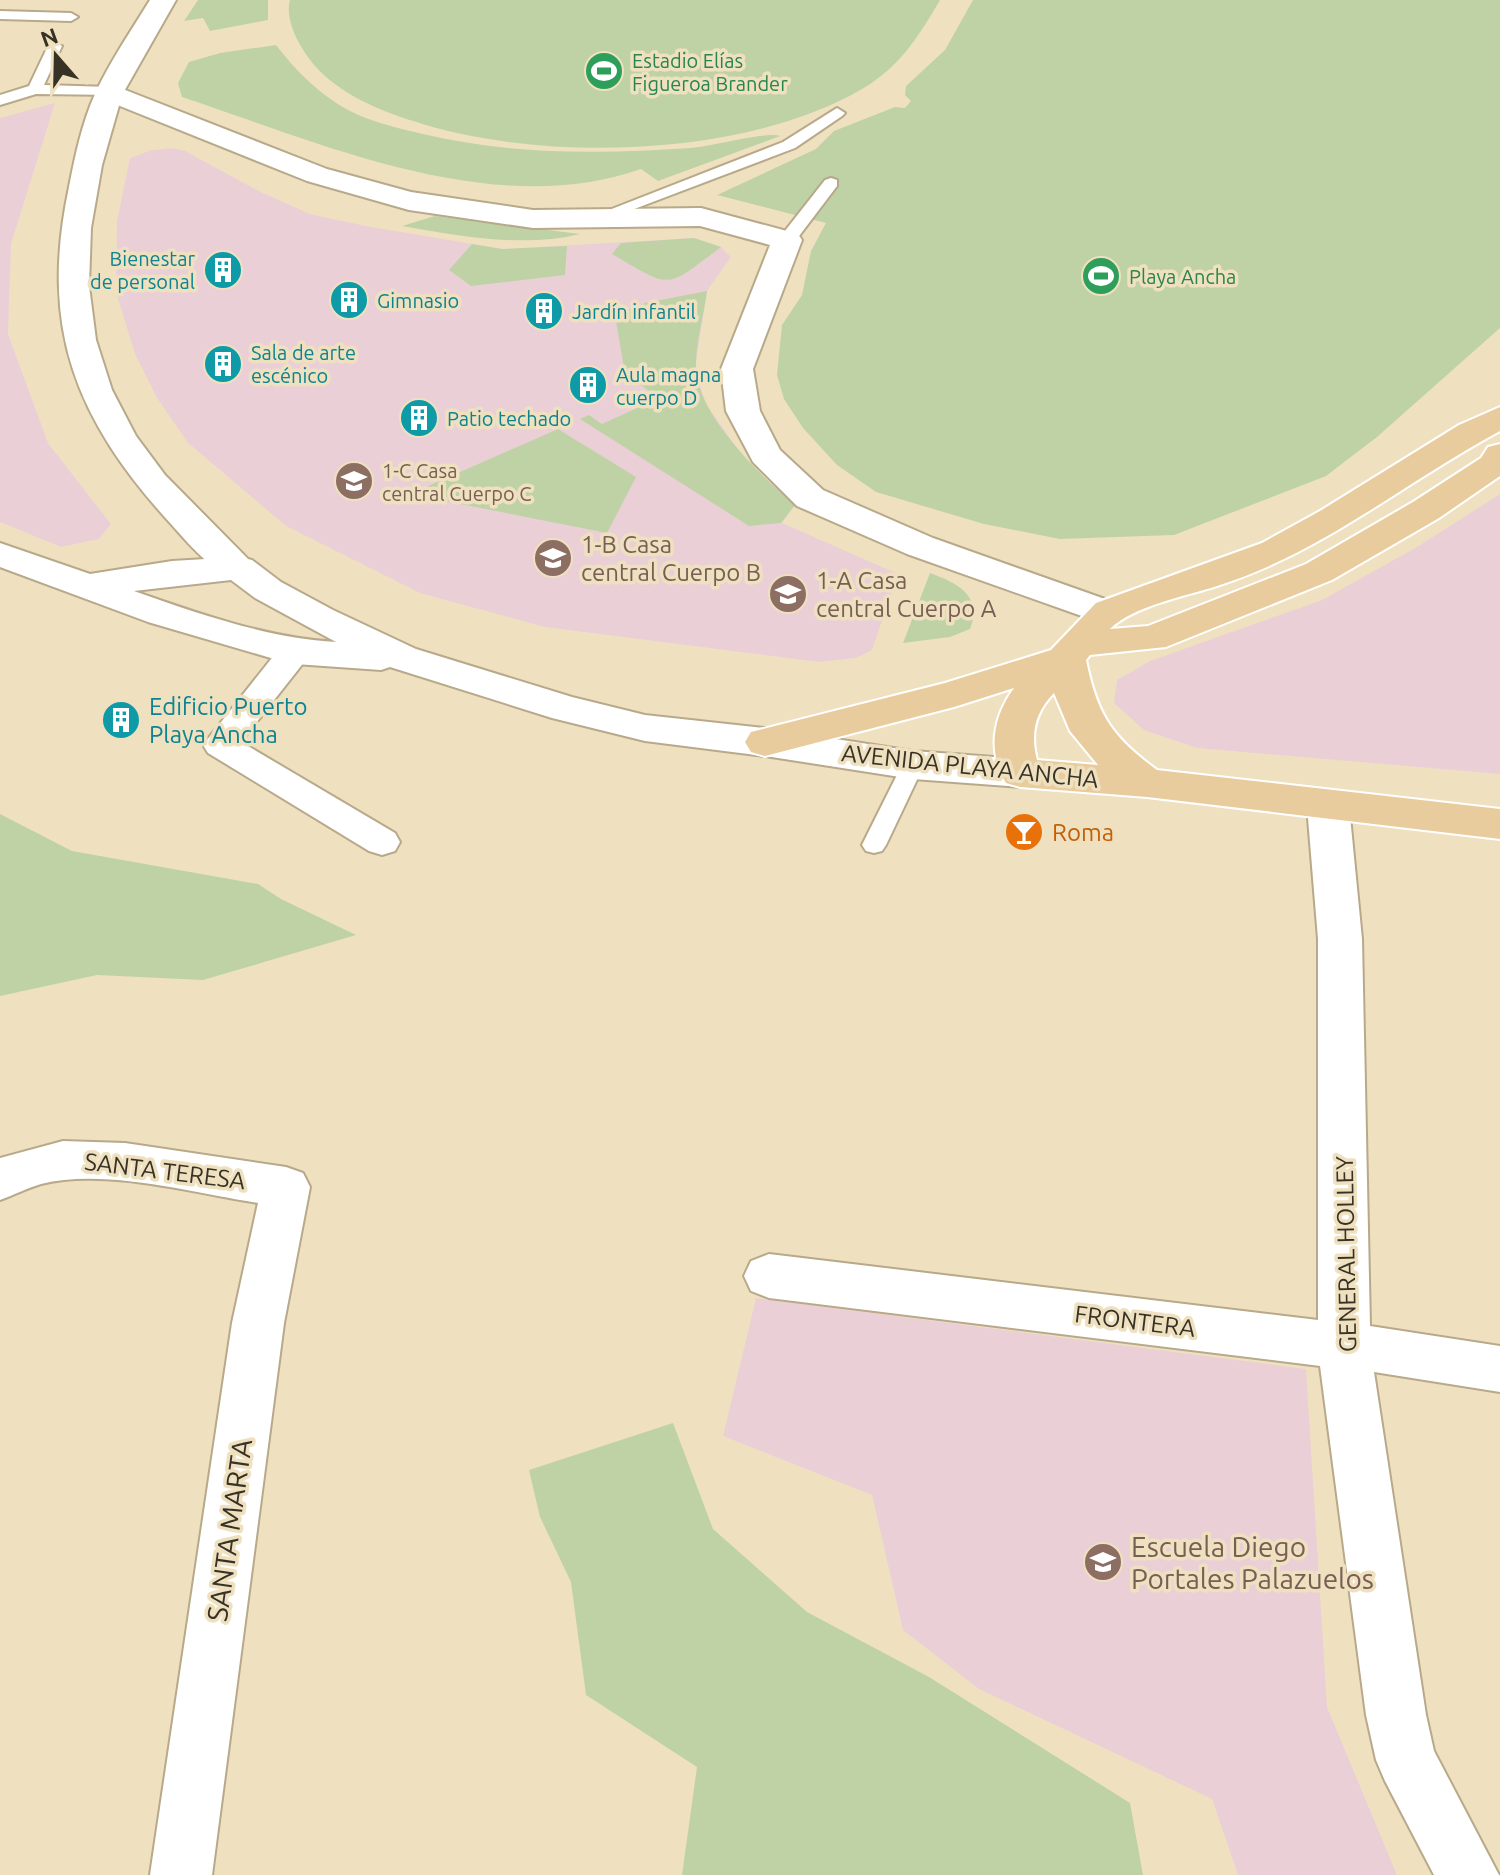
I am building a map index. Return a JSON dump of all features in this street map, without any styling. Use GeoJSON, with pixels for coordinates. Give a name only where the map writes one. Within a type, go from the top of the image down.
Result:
{"type":"FeatureCollection","features":[{"type":"Feature","properties":{"kind":"main road"},"geometry":{"type":"LineString","coordinates":[[1020,773],[1011,748],[1012,728],[1031,690],[1072,651],[1106,612],[1274,552],[1382,491],[1463,435],[1500,417]]}},
{"type":"Feature","properties":{"kind":"main road"},"geometry":{"type":"LineString","coordinates":[[765,742],[954,694],[1072,651],[1153,638],[1319,572],[1426,510],[1495,464],[1500,454]]}},
{"type":"Feature","properties":{"kind":"main road"},"geometry":{"type":"LineString","coordinates":[[1072,651],[1072,697],[1089,733],[1114,759],[1147,783]]}},
{"type":"Feature","properties":{"kind":"main road","name":"AVENIDA PLAYA ANCHA"},"geometry":{"type":"LineString","coordinates":[[1020,773],[1147,783],[1500,824]]}},
{"type":"Feature","properties":{"kind":"street"},"geometry":{"type":"LineString","coordinates":[[163,0],[110,92],[79,197],[71,245],[72,307],[89,378],[113,430],[200,536],[254,579],[402,658]]}},
{"type":"Feature","properties":{"kind":"street"},"geometry":{"type":"LineString","coordinates":[[110,92],[317,175],[409,201],[533,219],[701,217],[787,240],[737,369],[743,411],[765,455],[810,498],[920,546],[1106,612]]}},
{"type":"Feature","properties":{"kind":"street"},"geometry":{"type":"LineString","coordinates":[[172,573],[200,536]]}},
{"type":"Feature","properties":{"kind":"street"},"geometry":{"type":"LineString","coordinates":[[0,554],[161,614],[295,652],[402,658]]}},
{"type":"Feature","properties":{"kind":"street"},"geometry":{"type":"LineString","coordinates":[[85,587],[172,573],[254,579]]}},
{"type":"Feature","properties":{"kind":"street"},"geometry":{"type":"LineString","coordinates":[[161,614],[254,579]]}},
{"type":"Feature","properties":{"kind":"street"},"geometry":{"type":"LineString","coordinates":[[295,652],[220,745],[382,842]]}},
{"type":"Feature","properties":{"kind":"street","name":"AVENIDA PLAYA ANCHA"},"geometry":{"type":"LineString","coordinates":[[402,658],[566,709],[645,728],[765,742],[913,765],[1020,773]]}},
{"type":"Feature","properties":{"kind":"street","name":"GENERAL HOLLEY"},"geometry":{"type":"LineString","coordinates":[[1328,806],[1340,939],[1344,1077],[1344,1347],[1396,1715],[1406,1760],[1468,1875]]}},
{"type":"Feature","properties":{"kind":"street","name":"SANTA TERESA"},"geometry":{"type":"LineString","coordinates":[[0,1180],[25,1167],[63,1159],[95,1158],[286,1187]]}},
{"type":"Feature","properties":{"kind":"street","name":"SANTA MARTA"},"geometry":{"type":"LineString","coordinates":[[181,1875],[258,1323],[286,1187]]}},
{"type":"Feature","properties":{"kind":"street","name":"FRONTERA"},"geometry":{"type":"LineString","coordinates":[[769,1276],[1500,1369]]}},
{"type":"Feature","properties":{"kind":"lane"},"geometry":{"type":"LineString","coordinates":[[0,15],[71,17]]}},
{"type":"Feature","properties":{"kind":"lane"},"geometry":{"type":"LineString","coordinates":[[35,89],[55,46]]}},
{"type":"Feature","properties":{"kind":"lane"},"geometry":{"type":"LineString","coordinates":[[0,100],[35,89],[110,92]]}},
{"type":"Feature","properties":{"kind":"lane"},"geometry":{"type":"LineString","coordinates":[[594,219],[789,145],[837,113]]}},
{"type":"Feature","properties":{"kind":"lane"},"geometry":{"type":"LineString","coordinates":[[787,240],[831,183]]}},
{"type":"Feature","properties":{"kind":"lane"},"geometry":{"type":"LineString","coordinates":[[874,845],[913,765]]}},
{"type":"Feature","properties":{"kind":"shaded area"},"geometry":{"type":"Polygon","coordinates":[[[55,103],[11,244],[8,334],[48,443],[111,524],[99,539],[61,547],[0,522],[0,118],[55,103]]]}},
{"type":"Feature","properties":{"kind":"shaded area"},"geometry":{"type":"Polygon","coordinates":[[[172,148],[185,151],[259,191],[310,214],[366,226],[502,249],[694,238],[721,247],[731,257],[707,291],[695,368],[706,404],[747,462],[795,505],[782,523],[898,574],[872,650],[856,658],[819,662],[545,627],[420,593],[286,526],[188,443],[157,398],[135,354],[116,292],[117,221],[130,158],[152,150],[172,148]]]}},
{"type":"Feature","properties":{"kind":"shaded area"},"geometry":{"type":"Polygon","coordinates":[[[1500,494],[1500,774],[1197,748],[1144,730],[1114,703],[1117,680],[1150,661],[1322,600],[1417,547],[1500,494]]]}},
{"type":"Feature","properties":{"kind":"shaded area","name":"Escuela Diego Portales Palazuelos"},"geometry":{"type":"Polygon","coordinates":[[[756,1298],[1306,1369],[1327,1707],[1397,1875],[1238,1875],[1212,1799],[979,1689],[903,1630],[872,1495],[723,1436],[756,1298]]]}},
{"type":"Feature","properties":{"kind":"green space"},"geometry":{"type":"Polygon","coordinates":[[[198,0],[268,0],[268,20],[210,31],[203,18],[184,21],[198,0]]]}},
{"type":"Feature","properties":{"kind":"green space","name":"Estadio Elías Figueroa Brander"},"geometry":{"type":"Polygon","coordinates":[[[290,0],[940,0],[916,38],[887,71],[862,89],[814,112],[760,129],[702,141],[641,147],[580,148],[464,135],[400,117],[360,100],[325,76],[304,52],[289,17],[290,0]]]}},
{"type":"Feature","properties":{"kind":"green space"},"geometry":{"type":"Polygon","coordinates":[[[973,0],[1500,0],[1500,328],[1377,437],[1326,476],[1174,535],[1060,539],[984,524],[876,492],[837,465],[803,428],[784,399],[777,375],[782,325],[802,295],[811,251],[826,223],[717,195],[816,149],[834,131],[895,107],[905,108],[911,101],[905,95],[906,86],[945,50],[973,0]]]}},
{"type":"Feature","properties":{"kind":"green space"},"geometry":{"type":"Polygon","coordinates":[[[276,45],[309,81],[348,110],[385,124],[456,141],[556,151],[623,151],[690,148],[780,136],[658,181],[641,169],[585,183],[527,186],[468,181],[408,170],[350,154],[182,97],[178,83],[189,62],[220,53],[276,45]]]}},
{"type":"Feature","properties":{"kind":"green space"},"geometry":{"type":"Polygon","coordinates":[[[435,216],[580,234],[514,240],[468,237],[402,226],[435,216]]]}},
{"type":"Feature","properties":{"kind":"green space"},"geometry":{"type":"Polygon","coordinates":[[[694,238],[721,247],[689,271],[668,280],[647,274],[612,254],[621,243],[694,238]]]}},
{"type":"Feature","properties":{"kind":"green space"},"geometry":{"type":"Polygon","coordinates":[[[472,244],[502,249],[567,246],[565,275],[471,286],[449,270],[472,244]]]}},
{"type":"Feature","properties":{"kind":"green space"},"geometry":{"type":"Polygon","coordinates":[[[707,291],[696,357],[699,384],[706,403],[732,442],[795,505],[781,523],[749,526],[580,419],[589,415],[602,424],[659,398],[625,374],[615,315],[645,303],[707,291]]]}},
{"type":"Feature","properties":{"kind":"green space"},"geometry":{"type":"Polygon","coordinates":[[[558,429],[636,477],[607,533],[445,501],[417,491],[558,429]]]}},
{"type":"Feature","properties":{"kind":"green space"},"geometry":{"type":"Polygon","coordinates":[[[930,573],[958,586],[970,599],[973,617],[970,629],[950,637],[903,643],[930,573]]]}},
{"type":"Feature","properties":{"kind":"green space"},"geometry":{"type":"Polygon","coordinates":[[[0,814],[72,851],[258,884],[281,899],[356,935],[203,980],[97,975],[0,996],[0,814]]]}},
{"type":"Feature","properties":{"kind":"green space"},"geometry":{"type":"Polygon","coordinates":[[[673,1423],[713,1529],[807,1612],[929,1677],[1130,1803],[1143,1875],[682,1875],[697,1767],[586,1695],[571,1582],[540,1517],[529,1470],[673,1423]]]}},
{"type":"Feature","properties":{"kind":"place","name":"Estadio Elías Figueroa Brander"},"geometry":{"type":"Point","coordinates":[604,71]}},
{"type":"Feature","properties":{"kind":"place","name":"Bienestar de personal"},"geometry":{"type":"Point","coordinates":[223,270]}},
{"type":"Feature","properties":{"kind":"place","name":"Playa Ancha"},"geometry":{"type":"Point","coordinates":[1101,276]}},
{"type":"Feature","properties":{"kind":"place","name":"Gimnasio"},"geometry":{"type":"Point","coordinates":[349,300]}},
{"type":"Feature","properties":{"kind":"place","name":"Jardín infantil"},"geometry":{"type":"Point","coordinates":[544,311]}},
{"type":"Feature","properties":{"kind":"place","name":"Sala de arte escénico"},"geometry":{"type":"Point","coordinates":[223,364]}},
{"type":"Feature","properties":{"kind":"place","name":"Aula magna cuerpo D"},"geometry":{"type":"Point","coordinates":[588,385]}},
{"type":"Feature","properties":{"kind":"place","name":"Patio techado"},"geometry":{"type":"Point","coordinates":[419,418]}},
{"type":"Feature","properties":{"kind":"place","name":"1-C Casa central Cuerpo C"},"geometry":{"type":"Point","coordinates":[354,481]}},
{"type":"Feature","properties":{"kind":"place","name":"1-B Casa central Cuerpo B"},"geometry":{"type":"Point","coordinates":[553,558]}},
{"type":"Feature","properties":{"kind":"place","name":"1-A Casa central Cuerpo A"},"geometry":{"type":"Point","coordinates":[788,594]}},
{"type":"Feature","properties":{"kind":"place","name":"Edificio Puerto Playa Ancha"},"geometry":{"type":"Point","coordinates":[121,720]}},
{"type":"Feature","properties":{"kind":"place","name":"Roma"},"geometry":{"type":"Point","coordinates":[1024,832]}},
{"type":"Feature","properties":{"kind":"place","name":"Escuela Diego Portales Palazuelos"},"geometry":{"type":"Point","coordinates":[1103,1562]}}]}
